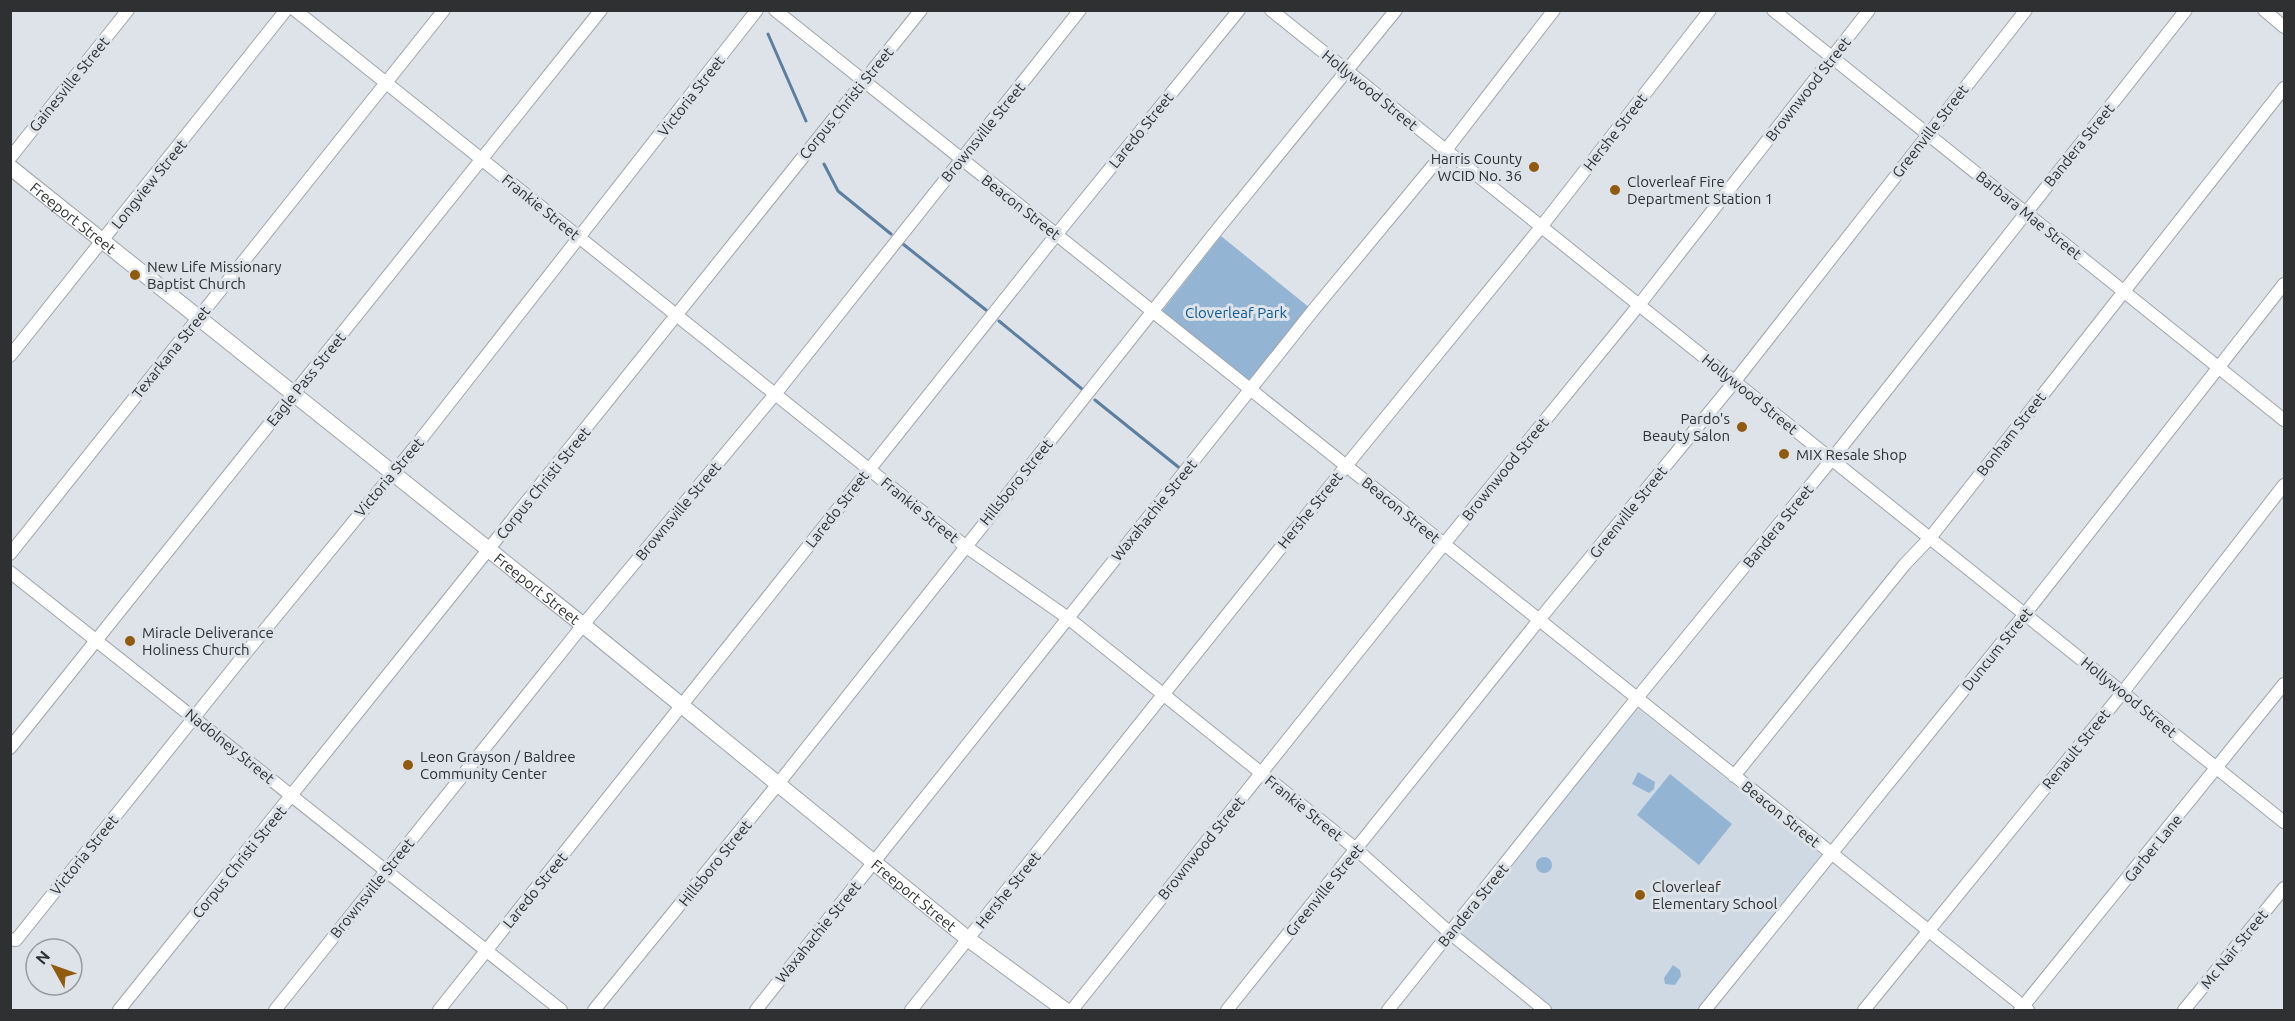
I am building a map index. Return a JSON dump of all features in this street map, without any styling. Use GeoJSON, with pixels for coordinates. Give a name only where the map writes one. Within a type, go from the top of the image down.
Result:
{"type":"FeatureCollection","features":[{"type":"Feature","properties":{"kind":"main road","name":"Freeport Street"},"geometry":{"type":"LineString","coordinates":[[10,167],[583,625],[968,939],[1065,1011]]}},
{"type":"Feature","properties":{"kind":"street","name":"Gainesville Street"},"geometry":{"type":"LineString","coordinates":[[10,158],[128,10]]}},
{"type":"Feature","properties":{"kind":"street","name":"Longview Street"},"geometry":{"type":"LineString","coordinates":[[10,356],[286,10]]}},
{"type":"Feature","properties":{"kind":"street","name":"Frankie Street"},"geometry":{"type":"LineString","coordinates":[[295,10],[965,546],[1068,618],[1163,694],[1356,849],[1450,933],[1545,1011]]}},
{"type":"Feature","properties":{"kind":"street","name":"Texarkana Street"},"geometry":{"type":"LineString","coordinates":[[10,554],[444,10]]}},
{"type":"Feature","properties":{"kind":"street","name":"Eagle Pass Street"},"geometry":{"type":"LineString","coordinates":[[10,748],[601,10]]}},
{"type":"Feature","properties":{"kind":"street","name":"Victoria Street"},"geometry":{"type":"LineString","coordinates":[[13,939],[392,473],[580,238],[757,10]]}},
{"type":"Feature","properties":{"kind":"street","name":"Beacon Street"},"geometry":{"type":"LineString","coordinates":[[775,10],[2024,1009]]}},
{"type":"Feature","properties":{"kind":"street","name":"Corpus Christi Street"},"geometry":{"type":"LineString","coordinates":[[119,1011],[921,10]]}},
{"type":"Feature","properties":{"kind":"street","name":"Brownsville Street"},"geometry":{"type":"LineString","coordinates":[[275,1011],[583,625],[776,393],[1080,10]]}},
{"type":"Feature","properties":{"kind":"street","name":"Laredo Street"},"geometry":{"type":"LineString","coordinates":[[439,1011],[1056,235],[1239,10]]}},
{"type":"Feature","properties":{"kind":"street","name":"Hollywood Street"},"geometry":{"type":"LineString","coordinates":[[1271,10],[2284,822]]}},
{"type":"Feature","properties":{"kind":"street","name":"Hillsboro Street"},"geometry":{"type":"LineString","coordinates":[[594,1011],[778,784],[1152,311],[1396,10]]}},
{"type":"Feature","properties":{"kind":"street","name":"Waxahachie Street"},"geometry":{"type":"LineString","coordinates":[[756,1011],[1250,390],[1446,150],[1554,10]]}},
{"type":"Feature","properties":{"kind":"street","name":"Hershe Street"},"geometry":{"type":"LineString","coordinates":[[911,1011],[1346,466],[1541,227],[1710,10]]}},
{"type":"Feature","properties":{"kind":"street","name":"Barbara Mae Street"},"geometry":{"type":"LineString","coordinates":[[1773,10],[2284,420]]}},
{"type":"Feature","properties":{"kind":"street","name":"Brownwood Street"},"geometry":{"type":"LineString","coordinates":[[1072,1011],[1444,544],[1639,305],[1869,10]]}},
{"type":"Feature","properties":{"kind":"street","name":"Greenville Street"},"geometry":{"type":"LineString","coordinates":[[1227,1011],[1539,621],[1735,381],[2026,10]]}},
{"type":"Feature","properties":{"kind":"street","name":"Bandera Street"},"geometry":{"type":"LineString","coordinates":[[1388,1011],[1637,698],[1832,459],[2186,10]]}},
{"type":"Feature","properties":{"kind":"street"},"geometry":{"type":"LineString","coordinates":[[2264,10],[2284,27]]}},
{"type":"Feature","properties":{"kind":"street","name":"Bonham Street"},"geometry":{"type":"LineString","coordinates":[[1734,776],[1905,564],[1930,538],[2284,88]]}},
{"type":"Feature","properties":{"kind":"street","name":"Duncum Street"},"geometry":{"type":"LineString","coordinates":[[1705,1011],[1830,853],[2025,614],[2284,284]]}},
{"type":"Feature","properties":{"kind":"street","name":"Renault Street"},"geometry":{"type":"LineString","coordinates":[[1864,1011],[2123,692],[2284,485]]}},
{"type":"Feature","properties":{"kind":"street","name":"Nadolney Street"},"geometry":{"type":"LineString","coordinates":[[10,572],[561,1011]]}},
{"type":"Feature","properties":{"kind":"street","name":"Garber Lane"},"geometry":{"type":"LineString","coordinates":[[2024,1009],[2284,684]]}},
{"type":"Feature","properties":{"kind":"street","name":"Mc Nair Street"},"geometry":{"type":"LineString","coordinates":[[2184,1011],[2284,888]]}},
{"type":"Feature","properties":{"kind":"shaded area","name":"Cloverleaf Elementary School"},"geometry":{"type":"Polygon","coordinates":[[[1637,708],[1823,856],[1700,1010],[1551,1010],[1457,934],[1637,708]]]}},
{"type":"Feature","properties":{"kind":"green space","name":"Cloverleaf Park"},"geometry":{"type":"Polygon","coordinates":[[[1221,236],[1310,308],[1247,384],[1163,317],[1163,310],[1221,236]]]}},
{"type":"Feature","properties":{"kind":"green space"},"geometry":{"type":"Polygon","coordinates":[[[1638,772],[1655,782],[1654,789],[1649,793],[1632,784],[1638,772]]]}},
{"type":"Feature","properties":{"kind":"green space"},"geometry":{"type":"Polygon","coordinates":[[[1670,774],[1732,824],[1699,865],[1637,815],[1670,774]]]}},
{"type":"Feature","properties":{"kind":"green space"},"geometry":{"type":"Polygon","coordinates":[[[1541,857],[1547,857],[1552,865],[1550,871],[1541,873],[1536,868],[1536,862],[1541,857]]]}},
{"type":"Feature","properties":{"kind":"green space"},"geometry":{"type":"Polygon","coordinates":[[[1673,965],[1680,970],[1681,976],[1675,985],[1665,984],[1664,978],[1673,965]]]}},
{"type":"Feature","properties":{"kind":"waterway"},"geometry":{"type":"LineString","coordinates":[[768,34],[806,121]]}},
{"type":"Feature","properties":{"kind":"waterway"},"geometry":{"type":"LineString","coordinates":[[824,164],[838,191],[891,234]]}},
{"type":"Feature","properties":{"kind":"waterway"},"geometry":{"type":"LineString","coordinates":[[903,244],[986,310]]}},
{"type":"Feature","properties":{"kind":"waterway"},"geometry":{"type":"LineString","coordinates":[[999,321],[1082,389]]}},
{"type":"Feature","properties":{"kind":"waterway"},"geometry":{"type":"LineString","coordinates":[[1095,400],[1182,470]]}},
{"type":"Feature","properties":{"kind":"place","name":"Harris County WCID No. 36"},"geometry":{"type":"Point","coordinates":[1534,167]}},
{"type":"Feature","properties":{"kind":"place","name":"Cloverleaf Fire Department Station 1"},"geometry":{"type":"Point","coordinates":[1615,190]}},
{"type":"Feature","properties":{"kind":"place","name":"New Life Missionary Baptist Church"},"geometry":{"type":"Point","coordinates":[135,275]}},
{"type":"Feature","properties":{"kind":"place","name":"Pardo's Beauty Salon"},"geometry":{"type":"Point","coordinates":[1742,427]}},
{"type":"Feature","properties":{"kind":"place","name":"MIX Resale Shop"},"geometry":{"type":"Point","coordinates":[1784,454]}},
{"type":"Feature","properties":{"kind":"place","name":"Miracle Deliverance Holiness Church"},"geometry":{"type":"Point","coordinates":[130,641]}},
{"type":"Feature","properties":{"kind":"place","name":"Leon Grayson / Baldree Community Center"},"geometry":{"type":"Point","coordinates":[408,765]}},
{"type":"Feature","properties":{"kind":"place","name":"Cloverleaf Elementary School"},"geometry":{"type":"Point","coordinates":[1640,895]}}]}
